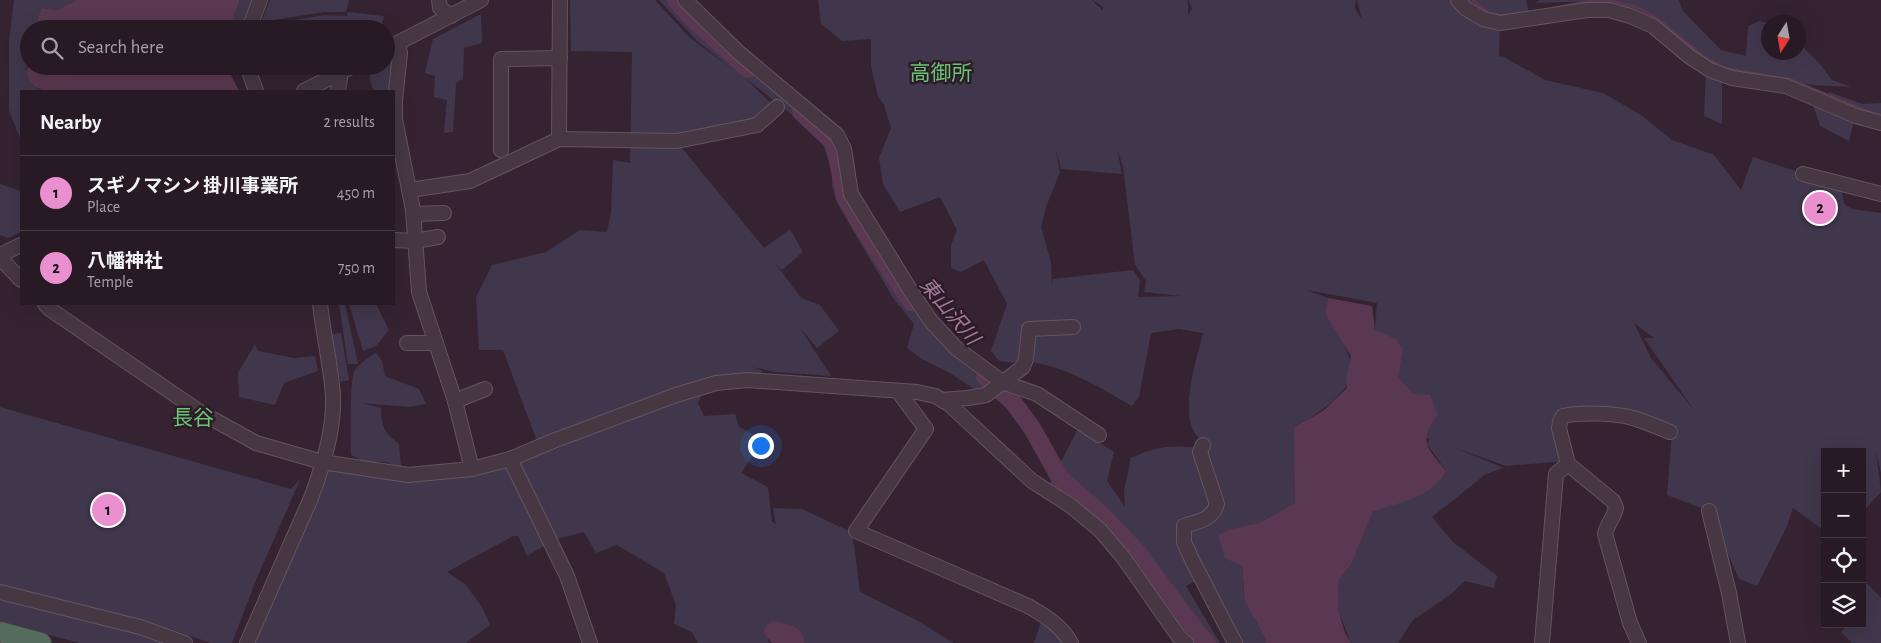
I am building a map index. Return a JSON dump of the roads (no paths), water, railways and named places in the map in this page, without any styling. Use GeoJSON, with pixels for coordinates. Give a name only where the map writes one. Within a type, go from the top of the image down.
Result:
{"type":"FeatureCollection","features":[{"type":"Feature","properties":{"kind":"highway"},"geometry":{"type":"LineString","coordinates":[[0,632],[41,643]]}},
{"type":"Feature","properties":{"kind":"street"},"geometry":{"type":"LineString","coordinates":[[253,20],[260,0]]}},
{"type":"Feature","properties":{"kind":"street"},"geometry":{"type":"LineString","coordinates":[[439,0],[440,8],[450,16]]}},
{"type":"Feature","properties":{"kind":"street"},"geometry":{"type":"LineString","coordinates":[[395,44],[481,0]]}},
{"type":"Feature","properties":{"kind":"street"},"geometry":{"type":"LineString","coordinates":[[559,139],[560,0]]}},
{"type":"Feature","properties":{"kind":"street"},"geometry":{"type":"LineString","coordinates":[[685,0],[738,52],[837,135],[844,150],[852,194],[912,293],[931,321],[956,348],[997,387],[1037,394],[1099,435]]}},
{"type":"Feature","properties":{"kind":"street"},"geometry":{"type":"LineString","coordinates":[[1458,0],[1464,8],[1483,19],[1500,23],[1587,10],[1609,10],[1630,16],[1653,26],[1690,57],[1710,70],[1732,78],[1786,86],[1856,116],[1881,123]]}},
{"type":"Feature","properties":{"kind":"street"},"geometry":{"type":"LineString","coordinates":[[395,49],[400,53],[395,101],[397,145],[410,190],[414,214],[418,292],[456,401],[472,469]]}},
{"type":"Feature","properties":{"kind":"street"},"geometry":{"type":"LineString","coordinates":[[501,150],[501,59],[560,58]]}},
{"type":"Feature","properties":{"kind":"street"},"geometry":{"type":"LineString","coordinates":[[250,75],[256,90]]}},
{"type":"Feature","properties":{"kind":"street"},"geometry":{"type":"LineString","coordinates":[[306,90],[336,75]]}},
{"type":"Feature","properties":{"kind":"street"},"geometry":{"type":"LineString","coordinates":[[338,75],[340,78],[338,90]]}},
{"type":"Feature","properties":{"kind":"street"},"geometry":{"type":"LineString","coordinates":[[410,190],[470,181],[559,139],[677,141],[756,124],[777,107]]}},
{"type":"Feature","properties":{"kind":"street"},"geometry":{"type":"LineString","coordinates":[[1803,174],[1881,194]]}},
{"type":"Feature","properties":{"kind":"street"},"geometry":{"type":"LineString","coordinates":[[414,214],[444,213]]}},
{"type":"Feature","properties":{"kind":"street"},"geometry":{"type":"LineString","coordinates":[[395,240],[415,241],[438,237]]}},
{"type":"Feature","properties":{"kind":"street"},"geometry":{"type":"LineString","coordinates":[[20,247],[0,257],[20,279]]}},
{"type":"Feature","properties":{"kind":"street"},"geometry":{"type":"LineString","coordinates":[[46,305],[200,412],[256,443],[322,462],[408,475],[472,469],[510,459],[623,415],[716,383],[747,380],[917,392],[935,396],[948,404],[1032,481],[1071,506],[1100,530],[1123,557],[1179,637],[1186,643]]}},
{"type":"Feature","properties":{"kind":"street"},"geometry":{"type":"LineString","coordinates":[[247,643],[311,498],[331,429],[333,386],[320,305]]}},
{"type":"Feature","properties":{"kind":"street"},"geometry":{"type":"LineString","coordinates":[[942,400],[968,398],[997,387],[1023,367],[1026,359],[1029,329],[1073,327]]}},
{"type":"Feature","properties":{"kind":"street"},"geometry":{"type":"LineString","coordinates":[[408,343],[436,343]]}},
{"type":"Feature","properties":{"kind":"street"},"geometry":{"type":"LineString","coordinates":[[456,401],[484,389]]}},
{"type":"Feature","properties":{"kind":"street"},"geometry":{"type":"LineString","coordinates":[[898,391],[926,429],[856,531],[1028,606],[1051,619],[1067,636],[1070,643]]}},
{"type":"Feature","properties":{"kind":"street"},"geometry":{"type":"LineString","coordinates":[[1639,643],[1630,623],[1605,534],[1606,527],[1615,514],[1616,508],[1613,501],[1568,464],[1559,428],[1563,416],[1572,414],[1620,415],[1670,432]]}},
{"type":"Feature","properties":{"kind":"street"},"geometry":{"type":"LineString","coordinates":[[1202,445],[1200,452],[1217,504],[1215,510],[1206,520],[1184,526],[1184,542],[1234,643]]}},
{"type":"Feature","properties":{"kind":"street"},"geometry":{"type":"LineString","coordinates":[[510,459],[567,576],[590,643]]}},
{"type":"Feature","properties":{"kind":"street"},"geometry":{"type":"LineString","coordinates":[[1542,643],[1556,474],[1568,464]]}},
{"type":"Feature","properties":{"kind":"street"},"geometry":{"type":"LineString","coordinates":[[1709,511],[1729,593],[1738,643]]}},
{"type":"Feature","properties":{"kind":"street"},"geometry":{"type":"LineString","coordinates":[[0,592],[140,627],[185,643]]}},
{"type":"Feature","properties":{"kind":"waterway","name":"東山沢川"},"geometry":{"type":"LineString","coordinates":[[676,0],[693,19],[748,69]]}},
{"type":"Feature","properties":{"kind":"waterway"},"geometry":{"type":"LineString","coordinates":[[1472,0],[1489,13],[1504,16]]}},
{"type":"Feature","properties":{"kind":"waterway"},"geometry":{"type":"LineString","coordinates":[[1555,8],[1591,1],[1612,1],[1639,8],[1659,20],[1703,56],[1724,68],[1791,80],[1866,111],[1881,115]]}},
{"type":"Feature","properties":{"kind":"waterway","name":"東山沢川"},"geometry":{"type":"LineString","coordinates":[[801,112],[832,141],[845,196],[862,227],[911,302]]}},
{"type":"Feature","properties":{"kind":"waterway","name":"東山沢川"},"geometry":{"type":"LineString","coordinates":[[985,377],[1013,402],[1032,428],[1060,478],[1103,516],[1138,553],[1207,643]]}},
{"type":"Feature","properties":{"kind":"place","name":"八幡神社"},"geometry":{"type":"Point","coordinates":[1820,208]}},
{"type":"Feature","properties":{"kind":"place","name":"スギノマシン 掛川事業所"},"geometry":{"type":"Point","coordinates":[108,510]}},
{"type":"Feature","properties":{"kind":"district","name":"高御所"},"geometry":{"type":"Point","coordinates":[941,73]}},
{"type":"Feature","properties":{"kind":"district","name":"長谷"},"geometry":{"type":"Point","coordinates":[193,418]}}]}
